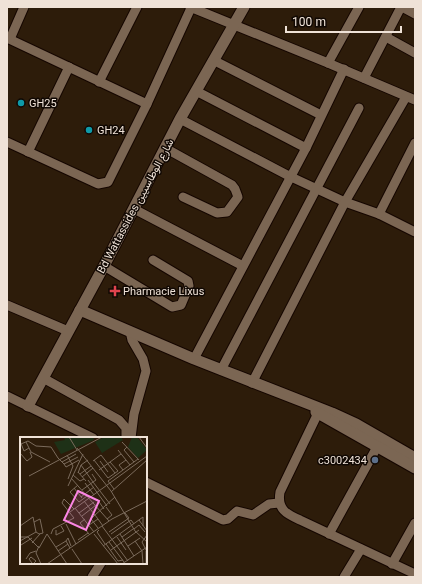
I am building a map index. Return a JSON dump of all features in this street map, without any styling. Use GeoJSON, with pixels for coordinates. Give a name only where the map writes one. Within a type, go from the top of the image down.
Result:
{"type":"FeatureCollection","features":[{"type":"Feature","properties":{"kind":"street"},"geometry":{"type":"LineString","coordinates":[[24,7],[8,38],[147,104]]}},
{"type":"Feature","properties":{"kind":"street"},"geometry":{"type":"LineString","coordinates":[[99,82],[137,7]]}},
{"type":"Feature","properties":{"kind":"street"},"geometry":{"type":"LineString","coordinates":[[7,142],[98,184],[105,184],[110,180],[147,104],[191,7],[411,98],[345,202],[252,383]]}},
{"type":"Feature","properties":{"kind":"street","name":"Bd Wattassides شارع الوطاسيين"},"geometry":{"type":"LineString","coordinates":[[28,406],[104,266],[180,119],[244,7]]}},
{"type":"Feature","properties":{"kind":"street"},"geometry":{"type":"LineString","coordinates":[[328,63],[359,7]]}},
{"type":"Feature","properties":{"kind":"street"},"geometry":{"type":"LineString","coordinates":[[364,78],[402,7],[415,14]]}},
{"type":"Feature","properties":{"kind":"street"},"geometry":{"type":"LineString","coordinates":[[386,37],[415,53]]}},
{"type":"Feature","properties":{"kind":"street"},"geometry":{"type":"LineString","coordinates":[[213,60],[321,115]]}},
{"type":"Feature","properties":{"kind":"street"},"geometry":{"type":"LineString","coordinates":[[28,152],[69,67]]}},
{"type":"Feature","properties":{"kind":"street"},"geometry":{"type":"LineString","coordinates":[[194,359],[289,176],[306,148],[344,70]]}},
{"type":"Feature","properties":{"kind":"street"},"geometry":{"type":"LineString","coordinates":[[196,91],[306,148]]}},
{"type":"Feature","properties":{"kind":"street"},"geometry":{"type":"LineString","coordinates":[[221,370],[315,188],[359,108]]}},
{"type":"Feature","properties":{"kind":"street"},"geometry":{"type":"LineString","coordinates":[[180,119],[289,176],[345,202],[414,228]]}},
{"type":"Feature","properties":{"kind":"street"},"geometry":{"type":"LineString","coordinates":[[379,214],[415,143]]}},
{"type":"Feature","properties":{"kind":"street"},"geometry":{"type":"LineString","coordinates":[[165,148],[232,185],[238,196],[227,212],[220,214],[183,197]]}},
{"type":"Feature","properties":{"kind":"street"},"geometry":{"type":"LineString","coordinates":[[134,209],[243,266]]}},
{"type":"Feature","properties":{"kind":"street"},"geometry":{"type":"LineString","coordinates":[[104,266],[172,306],[181,305],[189,286],[188,281],[153,260]]}},
{"type":"Feature","properties":{"kind":"street"},"geometry":{"type":"LineString","coordinates":[[7,305],[68,331]]}},
{"type":"Feature","properties":{"kind":"street"},"geometry":{"type":"LineString","coordinates":[[80,310],[194,359],[308,405],[415,468]]}},
{"type":"Feature","properties":{"kind":"street"},"geometry":{"type":"LineString","coordinates":[[130,331],[132,340],[143,358],[146,371],[134,414],[131,437]]}},
{"type":"Feature","properties":{"kind":"street"},"geometry":{"type":"LineString","coordinates":[[43,378],[120,420],[126,428],[126,437]]}},
{"type":"Feature","properties":{"kind":"street"},"geometry":{"type":"LineString","coordinates":[[7,396],[91,437]]}},
{"type":"Feature","properties":{"kind":"street"},"geometry":{"type":"LineString","coordinates":[[319,411],[356,424],[415,458]]}},
{"type":"Feature","properties":{"kind":"street"},"geometry":{"type":"LineString","coordinates":[[319,411],[280,492],[279,503],[288,514],[415,574]]}},
{"type":"Feature","properties":{"kind":"street"},"geometry":{"type":"LineString","coordinates":[[329,534],[377,447]]}},
{"type":"Feature","properties":{"kind":"street"},"geometry":{"type":"LineString","coordinates":[[147,482],[223,520],[228,519],[237,511],[253,515],[269,504],[279,503]]}},
{"type":"Feature","properties":{"kind":"street"},"geometry":{"type":"LineString","coordinates":[[392,564],[415,523]]}},
{"type":"Feature","properties":{"kind":"street"},"geometry":{"type":"LineString","coordinates":[[344,577],[361,549]]}},
{"type":"Feature","properties":{"kind":"street"},"geometry":{"type":"LineString","coordinates":[[92,577],[100,564]]}},
{"type":"Feature","properties":{"kind":"place","name":"GH25"},"geometry":{"type":"Point","coordinates":[21,103]}},
{"type":"Feature","properties":{"kind":"place","name":"GH24"},"geometry":{"type":"Point","coordinates":[89,130]}},
{"type":"Feature","properties":{"kind":"place","name":"Pharmacie Lixus"},"geometry":{"type":"Point","coordinates":[115,291]}},
{"type":"Feature","properties":{"kind":"place","name":"c3002434"},"geometry":{"type":"Point","coordinates":[375,460]}}]}
